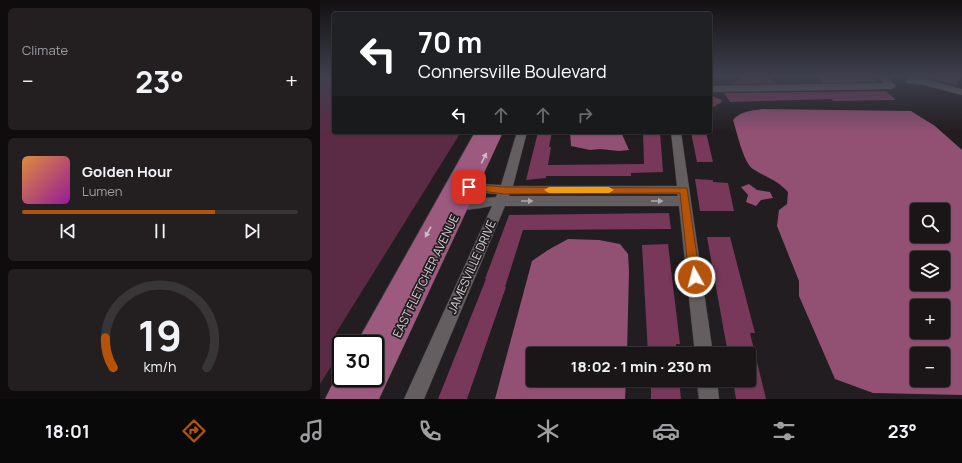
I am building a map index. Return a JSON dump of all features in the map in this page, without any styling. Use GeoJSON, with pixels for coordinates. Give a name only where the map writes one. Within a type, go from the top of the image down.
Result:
{"type":"FeatureCollection","features":[{"type":"Feature","properties":{"kind":"main road","name":"EAST FLETCHER AVENUE"},"geometry":{"type":"LineString","coordinates":[[365,399],[457,194],[481,134]]}},
{"type":"Feature","properties":{"kind":"main road","name":"EAST FLETCHER AVENUE"},"geometry":{"type":"LineString","coordinates":[[373,335],[457,194],[495,134]]}},
{"type":"Feature","properties":{"kind":"main road"},"geometry":{"type":"LineString","coordinates":[[338,399],[344,387]]}},
{"type":"Feature","properties":{"kind":"street","name":"JAMESVILLE DRIVE"},"geometry":{"type":"LineString","coordinates":[[414,399],[502,196],[521,134]]}},
{"type":"Feature","properties":{"kind":"street"},"geometry":{"type":"LineString","coordinates":[[676,134],[703,347]]}},
{"type":"Feature","properties":{"kind":"street"},"geometry":{"type":"LineString","coordinates":[[457,194],[502,196],[685,195]]}},
{"type":"Feature","properties":{"kind":"street"},"geometry":{"type":"LineString","coordinates":[[457,194],[502,196]]}},
{"type":"Feature","properties":{"kind":"street"},"geometry":{"type":"LineString","coordinates":[[708,387],[710,399]]}},
{"type":"Feature","properties":{"kind":"shaded area"},"geometry":{"type":"Polygon","coordinates":[[[320,95],[332,95],[332,134],[460,134],[336,335],[332,335],[332,365],[320,384],[320,95]]]}},
{"type":"Feature","properties":{"kind":"shaded area"},"geometry":{"type":"Polygon","coordinates":[[[762,109],[911,111],[935,126],[962,150],[962,395],[873,393],[835,379],[799,296],[799,281],[777,226],[779,210],[787,204],[788,192],[779,184],[753,169],[749,165],[743,154],[738,139],[733,120],[743,113],[762,109]]]}},
{"type":"Feature","properties":{"kind":"shaded area"},"geometry":{"type":"Polygon","coordinates":[[[570,134],[622,134],[629,150],[590,150],[571,146],[570,134]]]}},
{"type":"Feature","properties":{"kind":"shaded area"},"geometry":{"type":"Polygon","coordinates":[[[749,184],[757,190],[770,192],[773,198],[761,200],[756,206],[746,202],[748,195],[741,187],[749,184]]]}},
{"type":"Feature","properties":{"kind":"shaded area"},"geometry":{"type":"Polygon","coordinates":[[[568,239],[599,240],[620,244],[628,254],[627,347],[526,347],[526,387],[626,387],[625,399],[495,399],[532,261],[568,239]]]}},
{"type":"Feature","properties":{"kind":"building"},"geometry":{"type":"Polygon","coordinates":[[[725,95],[890,95],[896,100],[833,101],[832,99],[730,102],[725,95]]]}},
{"type":"Feature","properties":{"kind":"building"},"geometry":{"type":"Polygon","coordinates":[[[712,96],[723,101],[712,108],[712,96]]]}},
{"type":"Feature","properties":{"kind":"building"},"geometry":{"type":"Polygon","coordinates":[[[538,134],[552,134],[548,165],[644,164],[643,134],[660,134],[663,172],[631,173],[631,176],[546,176],[546,178],[526,180],[538,134]]]}},
{"type":"Feature","properties":{"kind":"building"},"geometry":{"type":"Polygon","coordinates":[[[691,134],[706,134],[713,162],[697,162],[691,134]]]}},
{"type":"Feature","properties":{"kind":"building"},"geometry":{"type":"Polygon","coordinates":[[[695,179],[728,183],[734,211],[700,211],[695,179]]]}},
{"type":"Feature","properties":{"kind":"building"},"geometry":{"type":"Polygon","coordinates":[[[669,213],[671,229],[523,230],[506,287],[467,399],[438,399],[486,279],[509,215],[669,213]]]}},
{"type":"Feature","properties":{"kind":"building"},"geometry":{"type":"Polygon","coordinates":[[[707,237],[730,237],[755,333],[750,333],[753,347],[727,347],[707,237]]]}},
{"type":"Feature","properties":{"kind":"building"},"geometry":{"type":"Polygon","coordinates":[[[668,244],[680,344],[676,344],[676,347],[648,347],[642,245],[668,244]]]}},
{"type":"Feature","properties":{"kind":"building"},"geometry":{"type":"Polygon","coordinates":[[[756,358],[766,399],[736,399],[734,387],[756,387],[756,358]]]}},
{"type":"Feature","properties":{"kind":"building"},"geometry":{"type":"Polygon","coordinates":[[[651,387],[680,387],[681,399],[651,399],[651,387]]]}},
{"type":"Feature","properties":{"kind":"slow traffic"},"geometry":{"type":"LineString","coordinates":[[549,190],[609,190]]}},
{"type":"Feature","properties":{"kind":"route"},"geometry":{"type":"LineString","coordinates":[[469,187],[504,190],[684,190],[695,277]]}}]}
